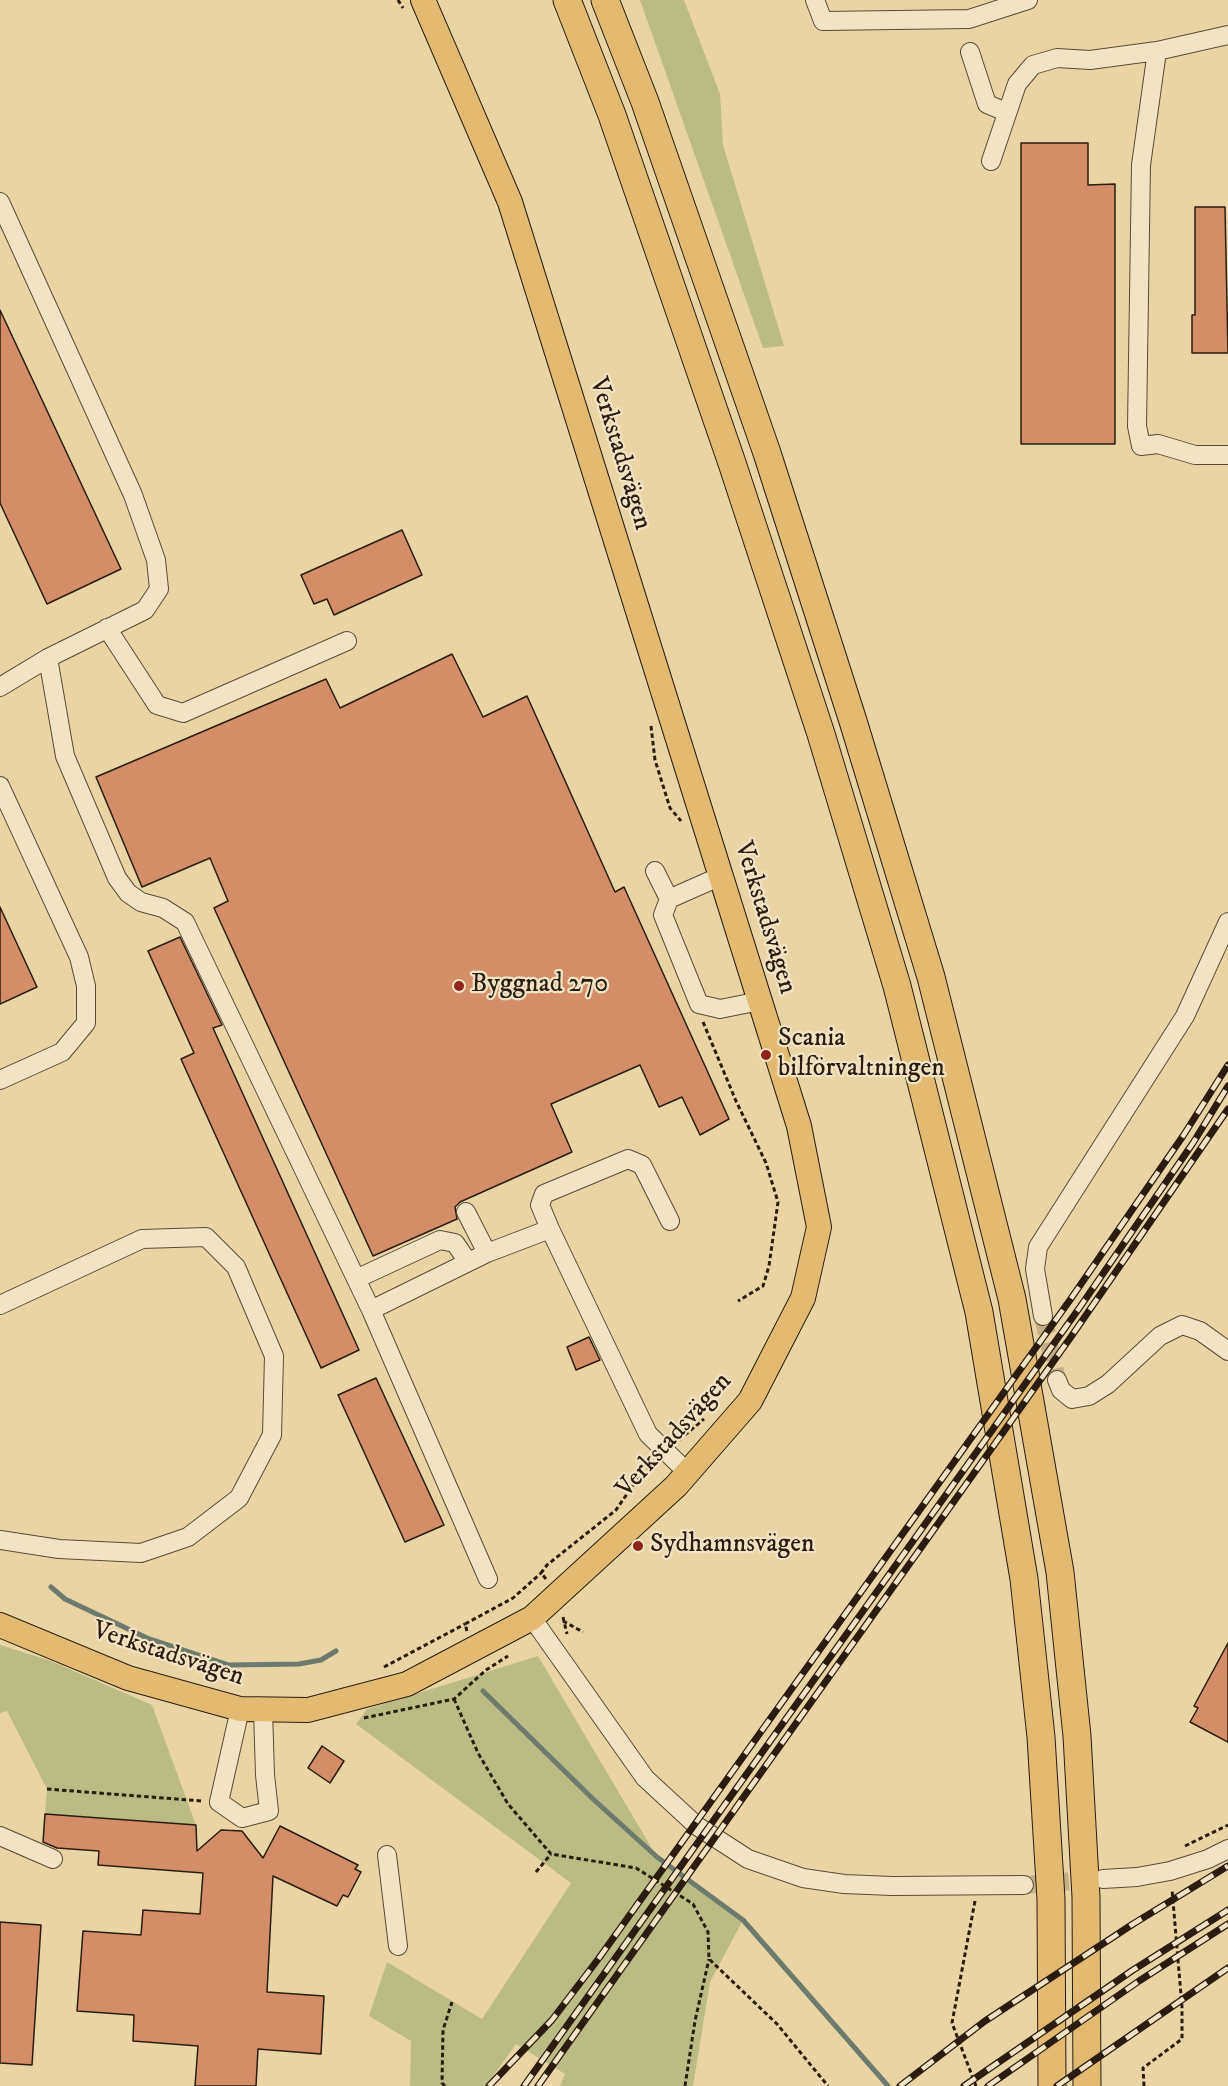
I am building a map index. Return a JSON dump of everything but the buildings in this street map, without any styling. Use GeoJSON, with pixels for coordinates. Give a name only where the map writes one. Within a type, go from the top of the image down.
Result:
{"type":"FeatureCollection","features":[{"type":"Feature","properties":{"kind":"highway"},"geometry":{"type":"LineString","coordinates":[[567,0],[612,115],[732,463],[821,734],[897,986],[979,1312],[1024,1579],[1040,1726],[1051,1899],[1052,2086]]}},
{"type":"Feature","properties":{"kind":"highway"},"geometry":{"type":"LineString","coordinates":[[606,0],[645,102],[767,453],[853,721],[931,977],[1012,1299],[1059,1572],[1077,1736],[1086,1897],[1087,2086]]}},
{"type":"Feature","properties":{"kind":"main road","name":"Verkstadsvägen"},"geometry":{"type":"LineString","coordinates":[[0,1625],[128,1678],[251,1710],[308,1710],[407,1684],[532,1618],[687,1472],[750,1401],[803,1298],[819,1227],[799,1126],[510,202],[413,5]]}},
{"type":"Feature","properties":{"kind":"street"},"geometry":{"type":"LineString","coordinates":[[814,0],[823,21],[969,19],[1028,0]]}},
{"type":"Feature","properties":{"kind":"street"},"geometry":{"type":"LineString","coordinates":[[991,161],[1017,84],[1034,65],[1057,58],[1090,60],[1157,51],[1228,35]]}},
{"type":"Feature","properties":{"kind":"street"},"geometry":{"type":"LineString","coordinates":[[1157,51],[1141,165],[1137,426],[1141,446],[1158,444],[1195,456],[1228,455]]}},
{"type":"Feature","properties":{"kind":"street"},"geometry":{"type":"LineString","coordinates":[[970,52],[987,104],[1006,112]]}},
{"type":"Feature","properties":{"kind":"street"},"geometry":{"type":"LineString","coordinates":[[0,202],[132,495],[156,560],[159,589],[145,610],[48,658],[0,687]]}},
{"type":"Feature","properties":{"kind":"street"},"geometry":{"type":"LineString","coordinates":[[107,628],[157,705],[183,713],[347,641]]}},
{"type":"Feature","properties":{"kind":"street"},"geometry":{"type":"LineString","coordinates":[[48,658],[65,756],[117,878],[128,893],[141,902],[163,908],[185,922],[371,1310],[488,1579]]}},
{"type":"Feature","properties":{"kind":"street"},"geometry":{"type":"LineString","coordinates":[[0,786],[79,957],[86,986],[86,1023],[62,1052],[0,1080]]}},
{"type":"Feature","properties":{"kind":"street"},"geometry":{"type":"LineString","coordinates":[[655,871],[669,899]]}},
{"type":"Feature","properties":{"kind":"street"},"geometry":{"type":"LineString","coordinates":[[721,876],[669,899],[663,915],[699,1004],[720,1010],[760,1001]]}},
{"type":"Feature","properties":{"kind":"street"},"geometry":{"type":"LineString","coordinates":[[1042,1316],[1035,1269],[1038,1247],[1185,1016],[1228,922]]}},
{"type":"Feature","properties":{"kind":"street"},"geometry":{"type":"LineString","coordinates":[[670,1221],[642,1165],[628,1159],[544,1194],[540,1205],[648,1434],[687,1472]]}},
{"type":"Feature","properties":{"kind":"street"},"geometry":{"type":"LineString","coordinates":[[466,1212],[486,1253]]}},
{"type":"Feature","properties":{"kind":"street"},"geometry":{"type":"LineString","coordinates":[[371,1310],[486,1253],[550,1229]]}},
{"type":"Feature","properties":{"kind":"street"},"geometry":{"type":"LineString","coordinates":[[0,1305],[142,1239],[206,1237],[236,1266],[274,1356],[272,1435],[239,1498],[188,1537],[141,1552],[59,1549],[0,1540]]}},
{"type":"Feature","properties":{"kind":"street"},"geometry":{"type":"LineString","coordinates":[[356,1279],[440,1240],[454,1243],[468,1262]]}},
{"type":"Feature","properties":{"kind":"street"},"geometry":{"type":"LineString","coordinates":[[1057,1380],[1061,1390],[1072,1399],[1089,1396],[1108,1384],[1160,1336],[1182,1325],[1200,1330],[1228,1351]]}},
{"type":"Feature","properties":{"kind":"street"},"geometry":{"type":"LineString","coordinates":[[532,1618],[645,1778],[697,1826],[748,1859],[803,1878],[844,1884],[1023,1885]]}},
{"type":"Feature","properties":{"kind":"street"},"geometry":{"type":"LineString","coordinates":[[251,1710],[270,1811],[242,1818],[219,1802],[251,1710]]}},
{"type":"Feature","properties":{"kind":"street"},"geometry":{"type":"LineString","coordinates":[[0,1836],[53,1859]]}},
{"type":"Feature","properties":{"kind":"street"},"geometry":{"type":"LineString","coordinates":[[1103,1879],[1137,1877],[1170,1871],[1208,1859],[1228,1849]]}},
{"type":"Feature","properties":{"kind":"street"},"geometry":{"type":"LineString","coordinates":[[387,1855],[398,1946]]}},
{"type":"Feature","properties":{"kind":"path"},"geometry":{"type":"LineString","coordinates":[[398,0],[413,5]]}},
{"type":"Feature","properties":{"kind":"path"},"geometry":{"type":"LineString","coordinates":[[651,725],[655,760],[670,808],[683,824]]}},
{"type":"Feature","properties":{"kind":"path"},"geometry":{"type":"LineString","coordinates":[[699,1004],[704,1026],[766,1163],[778,1202],[769,1266],[763,1286],[738,1301]]}},
{"type":"Feature","properties":{"kind":"path"},"geometry":{"type":"LineString","coordinates":[[569,1641],[563,1621],[566,1604],[542,1573],[547,1565],[616,1510],[640,1475],[707,1417]]}},
{"type":"Feature","properties":{"kind":"path"},"geometry":{"type":"LineString","coordinates":[[563,1621],[583,1632]]}},
{"type":"Feature","properties":{"kind":"path"},"geometry":{"type":"LineString","coordinates":[[374,1671],[431,1644],[465,1624]]}},
{"type":"Feature","properties":{"kind":"path"},"geometry":{"type":"LineString","coordinates":[[454,1699],[478,1753],[508,1804],[551,1854],[636,1868],[693,1904],[708,1932],[709,1959],[695,2021],[685,2086]]}},
{"type":"Feature","properties":{"kind":"path"},"geometry":{"type":"LineString","coordinates":[[47,1789],[219,1802]]}},
{"type":"Feature","properties":{"kind":"path"},"geometry":{"type":"LineString","coordinates":[[1177,1850],[1228,1825]]}},
{"type":"Feature","properties":{"kind":"path"},"geometry":{"type":"LineString","coordinates":[[536,1872],[551,1854]]}},
{"type":"Feature","properties":{"kind":"path"},"geometry":{"type":"LineString","coordinates":[[1144,2086],[1143,2068],[1182,2039],[1182,2007],[1170,1871]]}},
{"type":"Feature","properties":{"kind":"path"},"geometry":{"type":"LineString","coordinates":[[974,1885],[975,1908],[952,2023],[975,2086]]}},
{"type":"Feature","properties":{"kind":"path"},"geometry":{"type":"LineString","coordinates":[[709,1959],[777,2024],[828,2086]]}},
{"type":"Feature","properties":{"kind":"path"},"geometry":{"type":"LineString","coordinates":[[445,2086],[442,2083],[443,2030],[452,2002]]}},
{"type":"Feature","properties":{"kind":"green space"},"geometry":{"type":"Polygon","coordinates":[[[640,0],[684,0],[720,94],[723,145],[784,346],[763,348],[640,0]]]}},
{"type":"Feature","properties":{"kind":"green space"},"geometry":{"type":"Polygon","coordinates":[[[0,1645],[51,1661],[152,1705],[196,1825],[45,1814],[47,1789],[7,1711],[0,1713],[0,1645]]]}},
{"type":"Feature","properties":{"kind":"green space"},"geometry":{"type":"Polygon","coordinates":[[[538,1656],[657,1857],[743,1920],[710,1982],[693,2086],[560,2086],[565,2074],[516,2044],[486,2086],[410,2086],[411,2041],[369,2016],[387,1962],[482,2019],[571,1883],[356,1724],[367,1709],[538,1656]]]}},
{"type":"Feature","properties":{"kind":"waterway"},"geometry":{"type":"LineString","coordinates":[[51,1587],[65,1599],[147,1638],[229,1665],[299,1664],[321,1660],[336,1651]]}},
{"type":"Feature","properties":{"kind":"waterway"},"geometry":{"type":"LineString","coordinates":[[483,1691],[593,1799],[657,1857],[743,1920],[888,2086]]}},
{"type":"Feature","properties":{"kind":"tunnel"},"geometry":{"type":"LineString","coordinates":[[1043,1316],[1057,1380]]}},
{"type":"Feature","properties":{"kind":"tunnel"},"geometry":{"type":"LineString","coordinates":[[1024,1885],[1095,1879]]}},
{"type":"Feature","properties":{"kind":"railway"},"geometry":{"type":"LineString","coordinates":[[489,2086],[552,2020],[599,1958],[1070,1300],[1183,1136],[1228,1065]]}},
{"type":"Feature","properties":{"kind":"railway"},"geometry":{"type":"LineString","coordinates":[[524,2086],[1080,1307],[1193,1143],[1228,1086]]}},
{"type":"Feature","properties":{"kind":"railway"},"geometry":{"type":"LineString","coordinates":[[538,2086],[1073,1334],[1228,1109]]}},
{"type":"Feature","properties":{"kind":"railway"},"geometry":{"type":"LineString","coordinates":[[900,2086],[985,2021],[1133,1924],[1228,1866]]}},
{"type":"Feature","properties":{"kind":"railway"},"geometry":{"type":"LineString","coordinates":[[964,2086],[1133,1970],[1228,1910]]}},
{"type":"Feature","properties":{"kind":"railway"},"geometry":{"type":"LineString","coordinates":[[988,2086],[1139,1981],[1228,1924]]}},
{"type":"Feature","properties":{"kind":"railway"},"geometry":{"type":"LineString","coordinates":[[1057,2086],[1228,1968]]}},
{"type":"Feature","properties":{"kind":"place","name":"Byggnad 270"},"geometry":{"type":"Point","coordinates":[459,986]}},
{"type":"Feature","properties":{"kind":"place","name":"Scania bilförvaltningen"},"geometry":{"type":"Point","coordinates":[766,1055]}},
{"type":"Feature","properties":{"kind":"place","name":"Sydhamnsvägen"},"geometry":{"type":"Point","coordinates":[638,1546]}}]}
